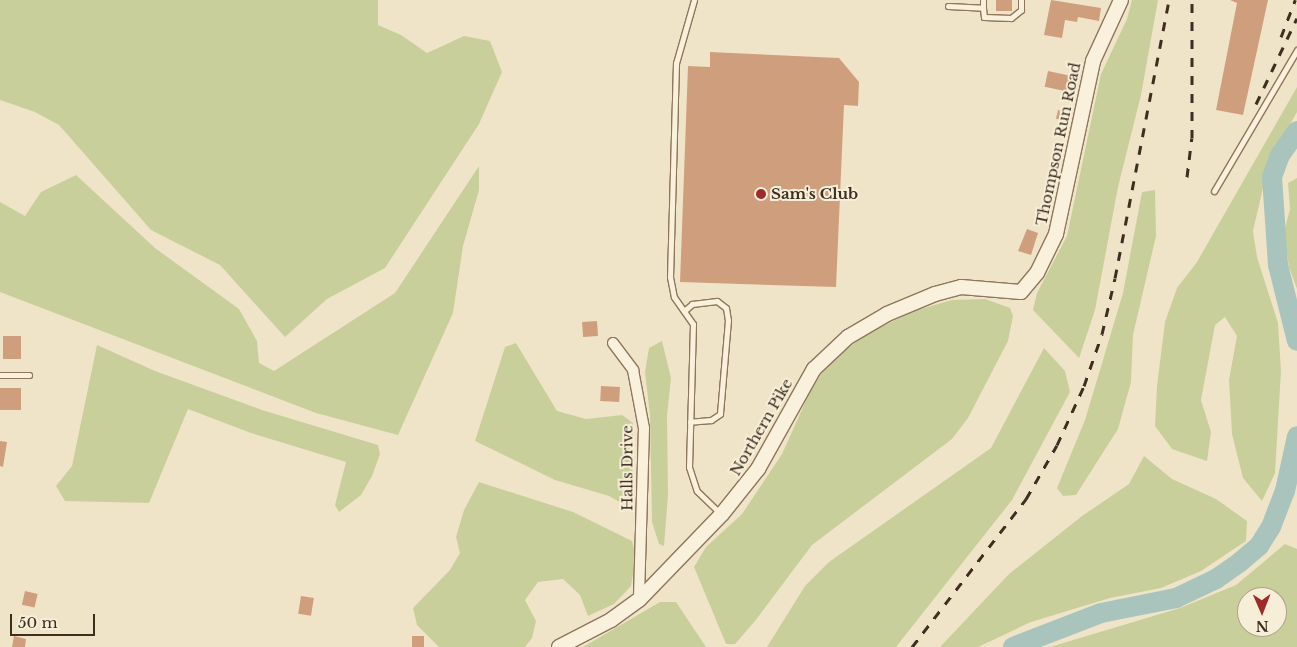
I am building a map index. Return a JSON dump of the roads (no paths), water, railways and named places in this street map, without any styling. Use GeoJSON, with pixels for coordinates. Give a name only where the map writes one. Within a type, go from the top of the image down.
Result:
{"type":"FeatureCollection","features":[{"type":"Feature","properties":{"kind":"street","name":"Thompson Run Road"},"geometry":{"type":"LineString","coordinates":[[1021,292],[1048,256],[1056,234],[1091,69],[1121,0]]}},
{"type":"Feature","properties":{"kind":"street","name":"Northern Pike"},"geometry":{"type":"LineString","coordinates":[[559,647],[611,620],[639,600],[722,514],[758,469],[814,369],[848,336],[887,314],[935,294],[961,287],[1021,292]]}},
{"type":"Feature","properties":{"kind":"street","name":"Halls Drive"},"geometry":{"type":"LineString","coordinates":[[614,343],[633,370],[644,428],[639,600]]}},
{"type":"Feature","properties":{"kind":"lane"},"geometry":{"type":"LineString","coordinates":[[694,0],[676,63],[670,258],[671,289],[693,324],[689,467],[692,481],[706,502],[722,514]]}},
{"type":"Feature","properties":{"kind":"lane"},"geometry":{"type":"LineString","coordinates":[[983,0],[984,17],[1011,18],[1021,10],[1021,0]]}},
{"type":"Feature","properties":{"kind":"lane"},"geometry":{"type":"LineString","coordinates":[[948,6],[983,8]]}},
{"type":"Feature","properties":{"kind":"lane"},"geometry":{"type":"LineString","coordinates":[[1214,191],[1297,50]]}},
{"type":"Feature","properties":{"kind":"lane"},"geometry":{"type":"LineString","coordinates":[[684,311],[692,304],[717,301],[726,308],[728,320],[720,414],[711,420],[690,422]]}},
{"type":"Feature","properties":{"kind":"lane"},"geometry":{"type":"LineString","coordinates":[[0,375],[29,375]]}},
{"type":"Feature","properties":{"kind":"waterway"},"geometry":{"type":"LineString","coordinates":[[1297,131],[1280,155],[1272,177],[1278,265],[1297,341]]}},
{"type":"Feature","properties":{"kind":"waterway"},"geometry":{"type":"LineString","coordinates":[[1013,647],[1101,613],[1176,598],[1216,579],[1240,562],[1259,546],[1271,527],[1285,491],[1297,436]]}},
{"type":"Feature","properties":{"kind":"railway"},"geometry":{"type":"LineString","coordinates":[[912,647],[1026,499],[1057,445],[1084,386],[1102,334],[1115,278],[1169,0]]}},
{"type":"Feature","properties":{"kind":"railway"},"geometry":{"type":"LineString","coordinates":[[1187,177],[1192,138],[1192,0]]}},
{"type":"Feature","properties":{"kind":"railway"},"geometry":{"type":"LineString","coordinates":[[1281,37],[1295,0]]}},
{"type":"Feature","properties":{"kind":"railway"},"geometry":{"type":"LineString","coordinates":[[1256,104],[1297,18]]}},
{"type":"Feature","properties":{"kind":"place","name":"Sam's Club"},"geometry":{"type":"Point","coordinates":[761,194]}}]}
